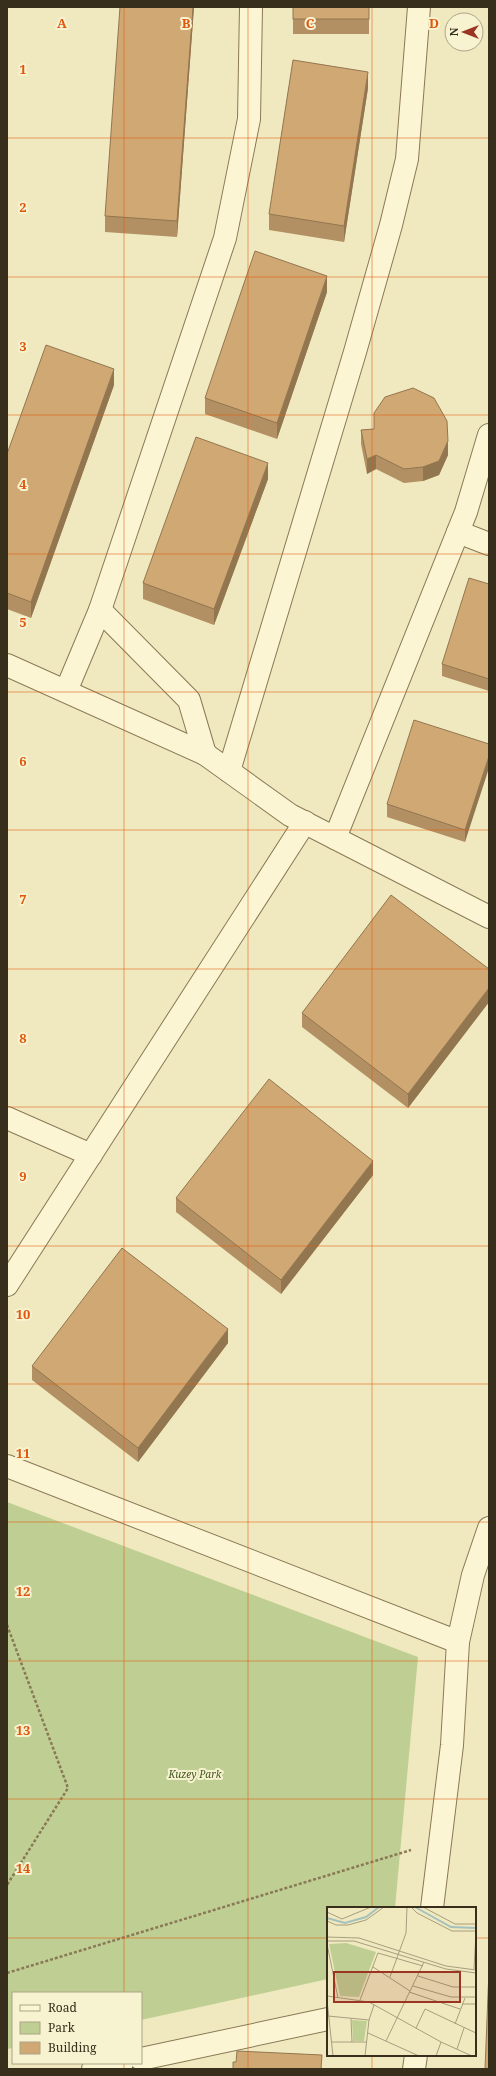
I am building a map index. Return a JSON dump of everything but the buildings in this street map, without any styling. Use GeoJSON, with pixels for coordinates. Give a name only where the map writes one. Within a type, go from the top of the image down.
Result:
{"type":"FeatureCollection","features":[{"type":"Feature","properties":{"kind":"street"},"geometry":{"type":"LineString","coordinates":[[66,691],[100,610],[225,238],[249,119],[252,7]]}},
{"type":"Feature","properties":{"kind":"street"},"geometry":{"type":"LineString","coordinates":[[229,771],[355,352],[391,224],[407,159],[419,7]]}},
{"type":"Feature","properties":{"kind":"street"},"geometry":{"type":"LineString","coordinates":[[335,838],[466,512],[489,435]]}},
{"type":"Feature","properties":{"kind":"street"},"geometry":{"type":"LineString","coordinates":[[458,532],[489,544]]}},
{"type":"Feature","properties":{"kind":"street"},"geometry":{"type":"LineString","coordinates":[[100,610],[189,700],[205,754]]}},
{"type":"Feature","properties":{"kind":"street"},"geometry":{"type":"LineString","coordinates":[[7,665],[205,754],[290,815],[489,917]]}},
{"type":"Feature","properties":{"kind":"street"},"geometry":{"type":"LineString","coordinates":[[7,1285],[305,822]]}},
{"type":"Feature","properties":{"kind":"street"},"geometry":{"type":"LineString","coordinates":[[7,1118],[91,1155]]}},
{"type":"Feature","properties":{"kind":"street"},"geometry":{"type":"LineString","coordinates":[[7,1466],[458,1642]]}},
{"type":"Feature","properties":{"kind":"street"},"geometry":{"type":"LineString","coordinates":[[432,1907],[452,1745],[458,1642],[473,1575],[489,1528]]}},
{"type":"Feature","properties":{"kind":"street"},"geometry":{"type":"LineString","coordinates":[[142,2059],[327,2020]]}},
{"type":"Feature","properties":{"kind":"street"},"geometry":{"type":"LineString","coordinates":[[414,2069],[416,2056]]}},
{"type":"Feature","properties":{"kind":"street"},"geometry":{"type":"LineString","coordinates":[[93,2069],[117,2064]]}},
{"type":"Feature","properties":{"kind":"path"},"geometry":{"type":"LineString","coordinates":[[7,1625],[68,1788],[7,1885]]}},
{"type":"Feature","properties":{"kind":"path"},"geometry":{"type":"LineString","coordinates":[[7,1974],[440,1842]]}},
{"type":"Feature","properties":{"kind":"green space","name":"Kuzey Park"},"geometry":{"type":"Polygon","coordinates":[[[7,1502],[418,1657],[395,1907],[327,1907],[327,1979],[142,2020],[142,1992],[12,1992],[12,2048],[7,2049],[7,1502]]]}}]}
